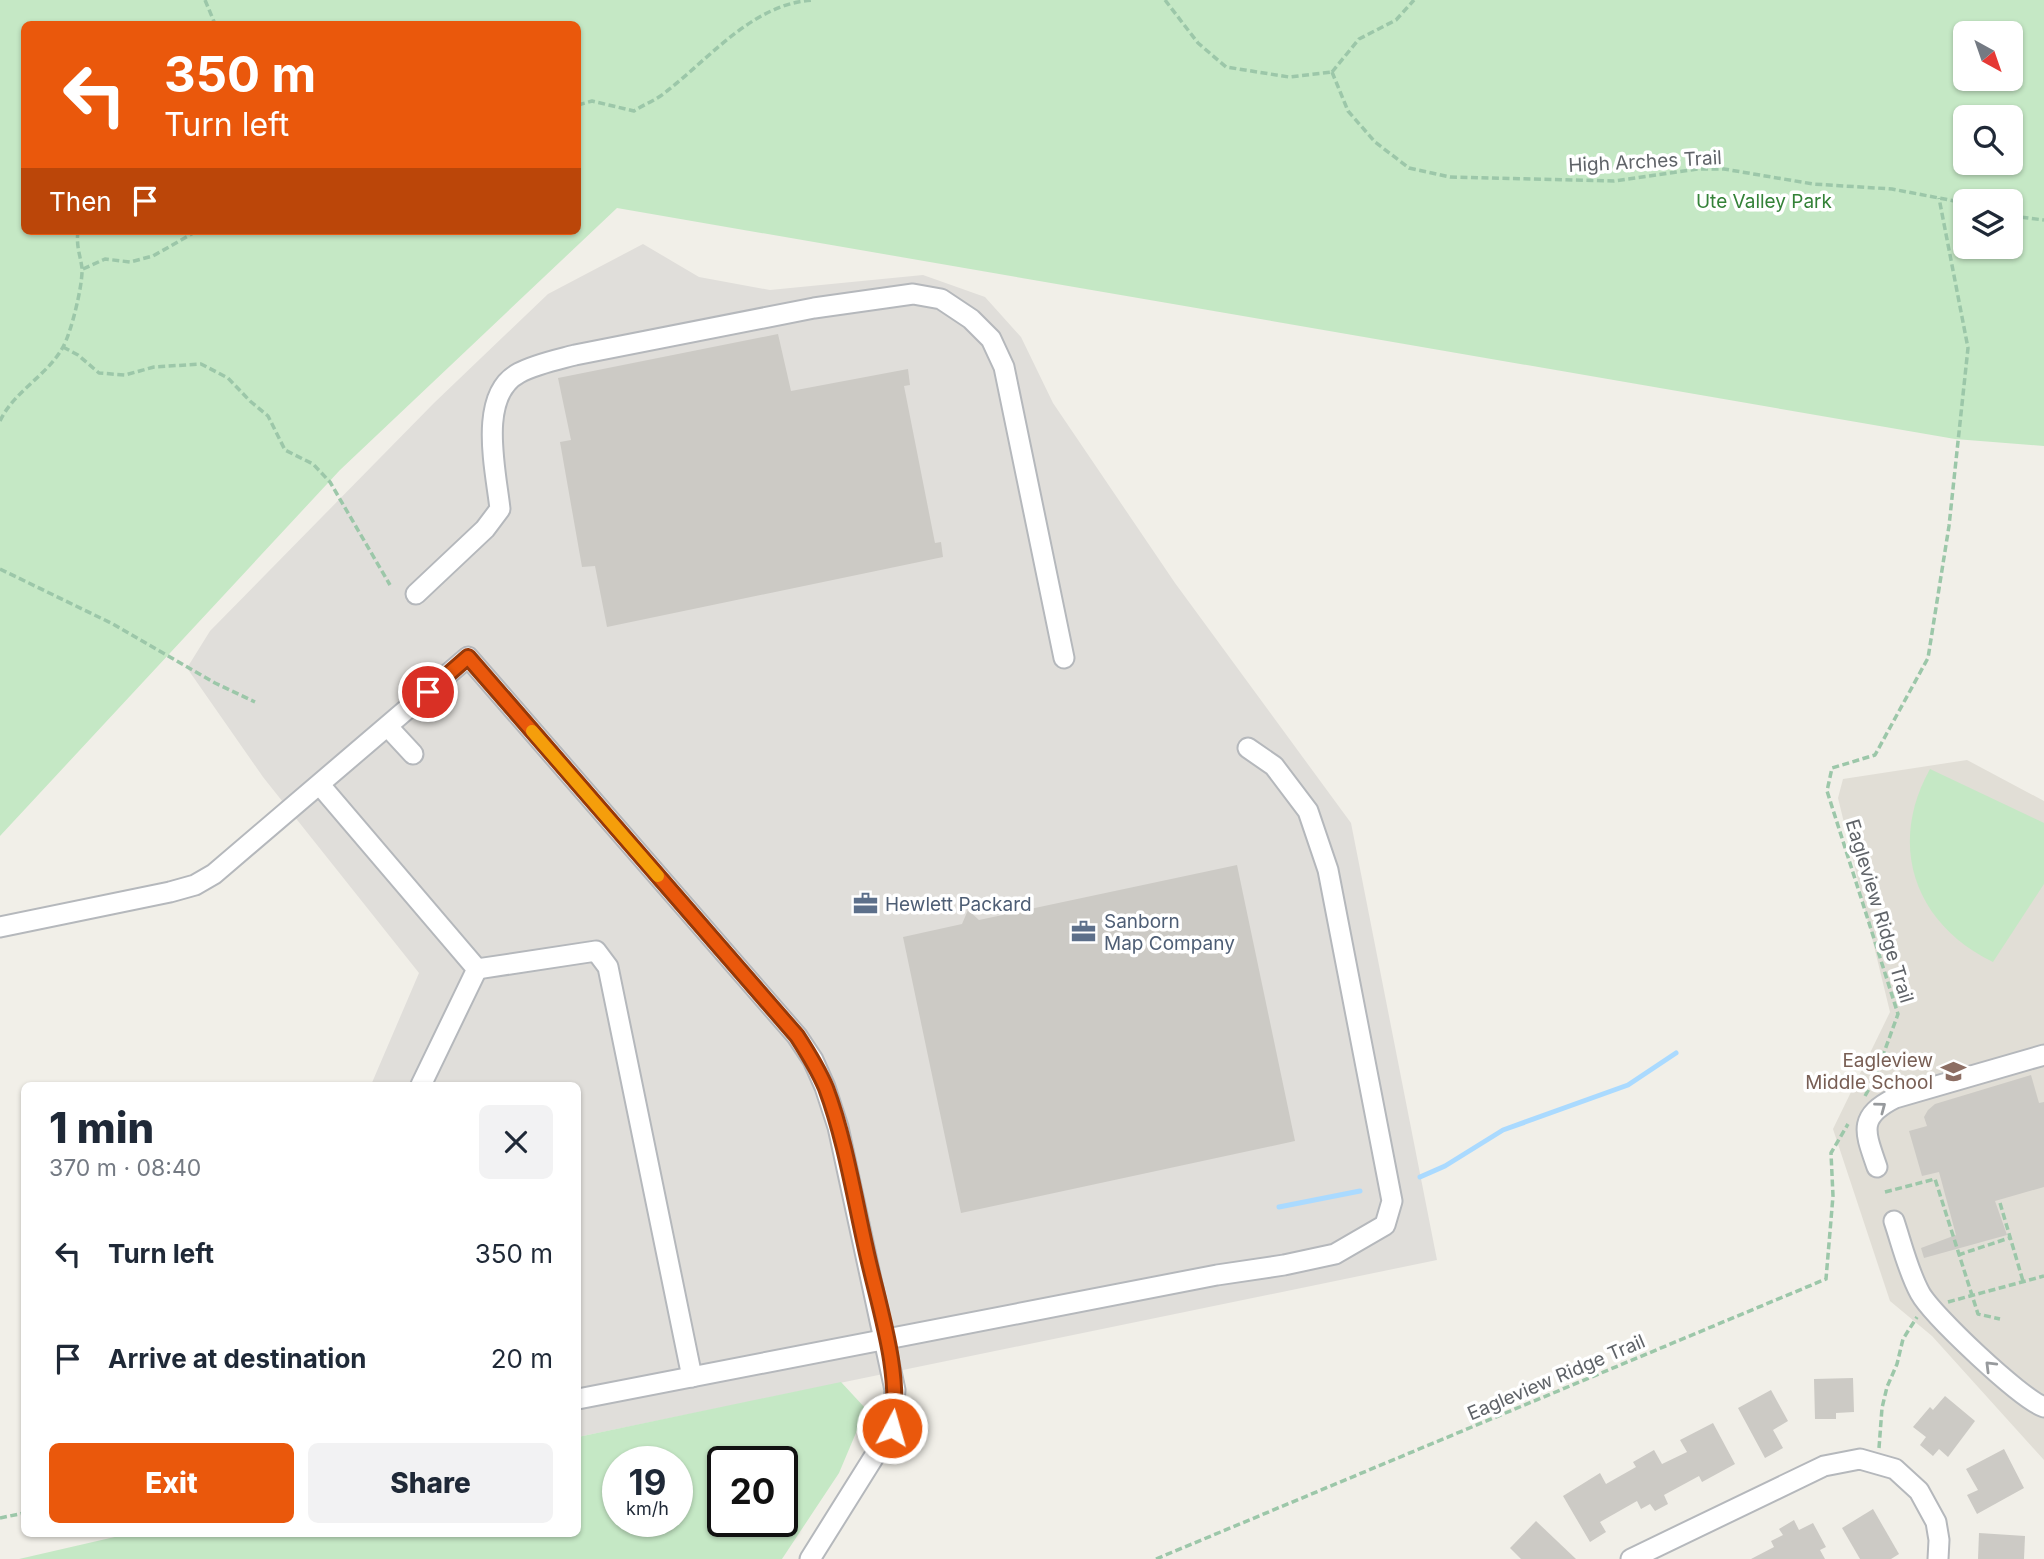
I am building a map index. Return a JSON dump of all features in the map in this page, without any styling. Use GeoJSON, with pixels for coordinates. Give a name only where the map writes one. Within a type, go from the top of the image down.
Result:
{"type":"FeatureCollection","features":[{"type":"Feature","properties":{"kind":"street"},"geometry":{"type":"LineString","coordinates":[[416,594],[485,530],[500,509],[492,441],[493,412],[500,391],[516,374],[575,355],[814,308],[913,294],[941,299],[971,319],[990,339],[1004,367],[1064,658]]}},
{"type":"Feature","properties":{"kind":"street"},"geometry":{"type":"LineString","coordinates":[[0,927],[194,885],[233,860],[468,657],[797,1036],[813,1060],[825,1087],[838,1127],[886,1338],[895,1390],[892,1428],[810,1559]]}},
{"type":"Feature","properties":{"kind":"street"},"geometry":{"type":"LineString","coordinates":[[388,727],[413,754]]}},
{"type":"Feature","properties":{"kind":"street"},"geometry":{"type":"LineString","coordinates":[[581,1398],[1335,1254],[1385,1225],[1392,1201],[1328,870],[1308,811],[1274,766],[1248,748]]}},
{"type":"Feature","properties":{"kind":"street"},"geometry":{"type":"LineString","coordinates":[[314,790],[477,969]]}},
{"type":"Feature","properties":{"kind":"street"},"geometry":{"type":"LineString","coordinates":[[477,969],[596,951],[608,967],[692,1377]]}},
{"type":"Feature","properties":{"kind":"street"},"geometry":{"type":"LineString","coordinates":[[422,1082],[477,969]]}},
{"type":"Feature","properties":{"kind":"street"},"geometry":{"type":"LineString","coordinates":[[1877,1167],[1866,1135],[1871,1103],[2044,1055]]}},
{"type":"Feature","properties":{"kind":"street"},"geometry":{"type":"LineString","coordinates":[[1894,1221],[1913,1279],[1929,1306],[2001,1377],[2024,1396],[2044,1407]]}},
{"type":"Feature","properties":{"kind":"street"},"geometry":{"type":"LineString","coordinates":[[1631,1559],[1824,1466],[1860,1459],[1895,1469],[1909,1479],[1929,1505],[1936,1522],[1938,1559]]}},
{"type":"Feature","properties":{"kind":"path"},"geometry":{"type":"LineString","coordinates":[[205,0],[214,21]]}},
{"type":"Feature","properties":{"kind":"path"},"geometry":{"type":"LineString","coordinates":[[581,104],[592,101],[634,111],[664,94],[749,23],[772,10],[814,0]]}},
{"type":"Feature","properties":{"kind":"path"},"geometry":{"type":"LineString","coordinates":[[1165,0],[1198,43],[1226,67],[1289,77],[1332,72],[1359,39],[1396,20],[1414,0]]}},
{"type":"Feature","properties":{"kind":"path","name":"High Arches Trail"},"geometry":{"type":"LineString","coordinates":[[1332,72],[1348,111],[1376,142],[1409,168],[1429,173],[1450,177],[1614,181],[1698,169],[1724,169],[1813,184],[1892,189],[1953,201]]}},
{"type":"Feature","properties":{"kind":"path","name":"Eagleview Ridge Trail"},"geometry":{"type":"LineString","coordinates":[[1874,1080],[1898,1014],[1827,790],[1832,768],[1875,755],[1928,658],[1948,526],[1969,348],[1939,198]]}},
{"type":"Feature","properties":{"kind":"path"},"geometry":{"type":"LineString","coordinates":[[2023,217],[2044,220]]}},
{"type":"Feature","properties":{"kind":"path"},"geometry":{"type":"LineString","coordinates":[[0,421],[8,404],[36,379],[63,347],[75,312],[82,270],[76,246],[77,235]]}},
{"type":"Feature","properties":{"kind":"path"},"geometry":{"type":"LineString","coordinates":[[82,270],[105,259],[130,262],[153,256],[190,235]]}},
{"type":"Feature","properties":{"kind":"path"},"geometry":{"type":"LineString","coordinates":[[63,347],[78,355],[99,373],[125,375],[154,367],[201,364],[228,378],[268,416],[285,450],[313,464],[330,482],[390,586]]}},
{"type":"Feature","properties":{"kind":"path"},"geometry":{"type":"LineString","coordinates":[[0,569],[113,624],[215,683],[255,702]]}},
{"type":"Feature","properties":{"kind":"path"},"geometry":{"type":"LineString","coordinates":[[1871,1103],[1874,1080]]}},
{"type":"Feature","properties":{"kind":"path"},"geometry":{"type":"LineString","coordinates":[[1871,1103],[1874,1080]]}},
{"type":"Feature","properties":{"kind":"path","name":"Eagleview Ridge Trail"},"geometry":{"type":"LineString","coordinates":[[1156,1559],[1826,1279],[1833,1196],[1831,1153],[1849,1122]]}},
{"type":"Feature","properties":{"kind":"path"},"geometry":{"type":"LineString","coordinates":[[1885,1192],[1935,1179],[1978,1314],[2000,1319]]}},
{"type":"Feature","properties":{"kind":"path"},"geometry":{"type":"LineString","coordinates":[[2000,1203],[2023,1282]]}},
{"type":"Feature","properties":{"kind":"path"},"geometry":{"type":"LineString","coordinates":[[1958,1255],[2009,1238]]}},
{"type":"Feature","properties":{"kind":"path"},"geometry":{"type":"LineString","coordinates":[[1971,1297],[2044,1276]]}},
{"type":"Feature","properties":{"kind":"path"},"geometry":{"type":"LineString","coordinates":[[1876,1463],[1882,1434],[1882,1408],[1903,1339],[1911,1325],[1929,1306]]}},
{"type":"Feature","properties":{"kind":"path"},"geometry":{"type":"LineString","coordinates":[[0,1518],[21,1514]]}},
{"type":"Feature","properties":{"kind":"shaded area","name":"Hewlett Packard"},"geometry":{"type":"Polygon","coordinates":[[[643,244],[699,277],[770,290],[923,275],[985,297],[1021,337],[1053,403],[1175,583],[1351,823],[1437,1260],[581,1436],[581,1082],[372,1082],[419,973],[263,777],[187,668],[210,631],[434,403],[548,294],[643,244]]]}},
{"type":"Feature","properties":{"kind":"shaded area","name":"Eagleview Middle School"},"geometry":{"type":"Polygon","coordinates":[[[1967,760],[2044,801],[2044,1460],[1932,1336],[1890,1301],[1833,1129],[1890,1012],[1838,798],[1843,779],[1967,760]]]}},
{"type":"Feature","properties":{"kind":"green space","name":"Ute Valley Park"},"geometry":{"type":"Polygon","coordinates":[[[0,0],[2044,0],[2044,446],[1955,439],[617,208],[340,470],[0,836],[0,0]]]}},
{"type":"Feature","properties":{"kind":"green space"},"geometry":{"type":"Polygon","coordinates":[[[1930,769],[2044,823],[2044,884],[1993,962],[1966,946],[1944,927],[1927,905],[1916,880],[1910,854],[1911,826],[1917,798],[1930,769]]]}},
{"type":"Feature","properties":{"kind":"green space"},"geometry":{"type":"Polygon","coordinates":[[[841,1382],[866,1409],[839,1473],[798,1535],[798,1446],[707,1446],[707,1537],[797,1537],[782,1559],[19,1559],[115,1537],[581,1537],[581,1436],[841,1382]]]}},
{"type":"Feature","properties":{"kind":"building"},"geometry":{"type":"Polygon","coordinates":[[[778,334],[791,391],[908,369],[910,385],[904,386],[935,543],[941,542],[943,557],[607,627],[595,566],[582,567],[560,442],[571,440],[558,378],[778,334]]]}},
{"type":"Feature","properties":{"kind":"building"},"geometry":{"type":"Polygon","coordinates":[[[1237,865],[1295,1141],[961,1213],[903,937],[962,924],[968,910],[979,920],[1237,865]]]}},
{"type":"Feature","properties":{"kind":"building"},"geometry":{"type":"Polygon","coordinates":[[[2031,1075],[2039,1103],[2044,1102],[2044,1187],[1995,1201],[2007,1235],[1924,1258],[1921,1248],[1956,1235],[1939,1172],[1922,1176],[1909,1131],[1927,1126],[1924,1117],[1935,1104],[2031,1075]]]}},
{"type":"Feature","properties":{"kind":"building"},"geometry":{"type":"Polygon","coordinates":[[[1853,1378],[1854,1412],[1836,1413],[1836,1419],[1815,1419],[1814,1379],[1853,1378]]]}},
{"type":"Feature","properties":{"kind":"building"},"geometry":{"type":"Polygon","coordinates":[[[1771,1390],[1788,1421],[1773,1430],[1783,1448],[1765,1458],[1738,1408],[1771,1390]]]}},
{"type":"Feature","properties":{"kind":"building"},"geometry":{"type":"Polygon","coordinates":[[[1945,1396],[1975,1421],[1948,1457],[1939,1449],[1933,1456],[1920,1445],[1926,1437],[1913,1427],[1930,1407],[1933,1410],[1945,1396]]]}},
{"type":"Feature","properties":{"kind":"building"},"geometry":{"type":"Polygon","coordinates":[[[1713,1423],[1735,1464],[1702,1482],[1699,1476],[1664,1495],[1668,1504],[1655,1511],[1650,1504],[1641,1509],[1637,1501],[1600,1522],[1606,1532],[1590,1542],[1563,1496],[1600,1473],[1606,1484],[1636,1467],[1633,1462],[1654,1450],[1662,1464],[1687,1452],[1680,1440],[1713,1423]]]}},
{"type":"Feature","properties":{"kind":"building"},"geometry":{"type":"Polygon","coordinates":[[[2004,1449],[2024,1488],[1977,1514],[1967,1495],[1978,1490],[1966,1469],[2004,1449]]]}},
{"type":"Feature","properties":{"kind":"building"},"geometry":{"type":"Polygon","coordinates":[[[1873,1509],[1899,1554],[1891,1559],[1860,1559],[1842,1528],[1873,1509]]]}},
{"type":"Feature","properties":{"kind":"building"},"geometry":{"type":"Polygon","coordinates":[[[1794,1520],[1799,1530],[1813,1523],[1826,1547],[1820,1550],[1825,1559],[1751,1559],[1774,1547],[1771,1541],[1783,1535],[1779,1529],[1794,1520]]]}},
{"type":"Feature","properties":{"kind":"building"},"geometry":{"type":"Polygon","coordinates":[[[1536,1521],[1576,1559],[1521,1559],[1510,1548],[1536,1521]]]}},
{"type":"Feature","properties":{"kind":"building"},"geometry":{"type":"Polygon","coordinates":[[[1979,1533],[2025,1536],[2024,1559],[1978,1559],[1979,1533]]]}},
{"type":"Feature","properties":{"kind":"waterway"},"geometry":{"type":"LineString","coordinates":[[1420,1177],[1445,1166],[1503,1130],[1628,1085],[1676,1053]]}},
{"type":"Feature","properties":{"kind":"waterway"},"geometry":{"type":"LineString","coordinates":[[1279,1207],[1360,1191]]}},
{"type":"Feature","properties":{"kind":"slow traffic"},"geometry":{"type":"LineString","coordinates":[[532,731],[658,876]]}},
{"type":"Feature","properties":{"kind":"place","name":"Hewlett Packard"},"geometry":{"type":"Point","coordinates":[865,904]}},
{"type":"Feature","properties":{"kind":"place","name":"Sanborn Map Company"},"geometry":{"type":"Point","coordinates":[1084,932]}},
{"type":"Feature","properties":{"kind":"place","name":"Eagleview Middle School"},"geometry":{"type":"Point","coordinates":[1953,1071]}},
{"type":"Feature","properties":{"kind":"route"},"geometry":{"type":"LineString","coordinates":[[428,692],[468,657],[797,1036],[813,1060],[838,1127],[886,1338],[895,1390],[892,1428]]}}]}
